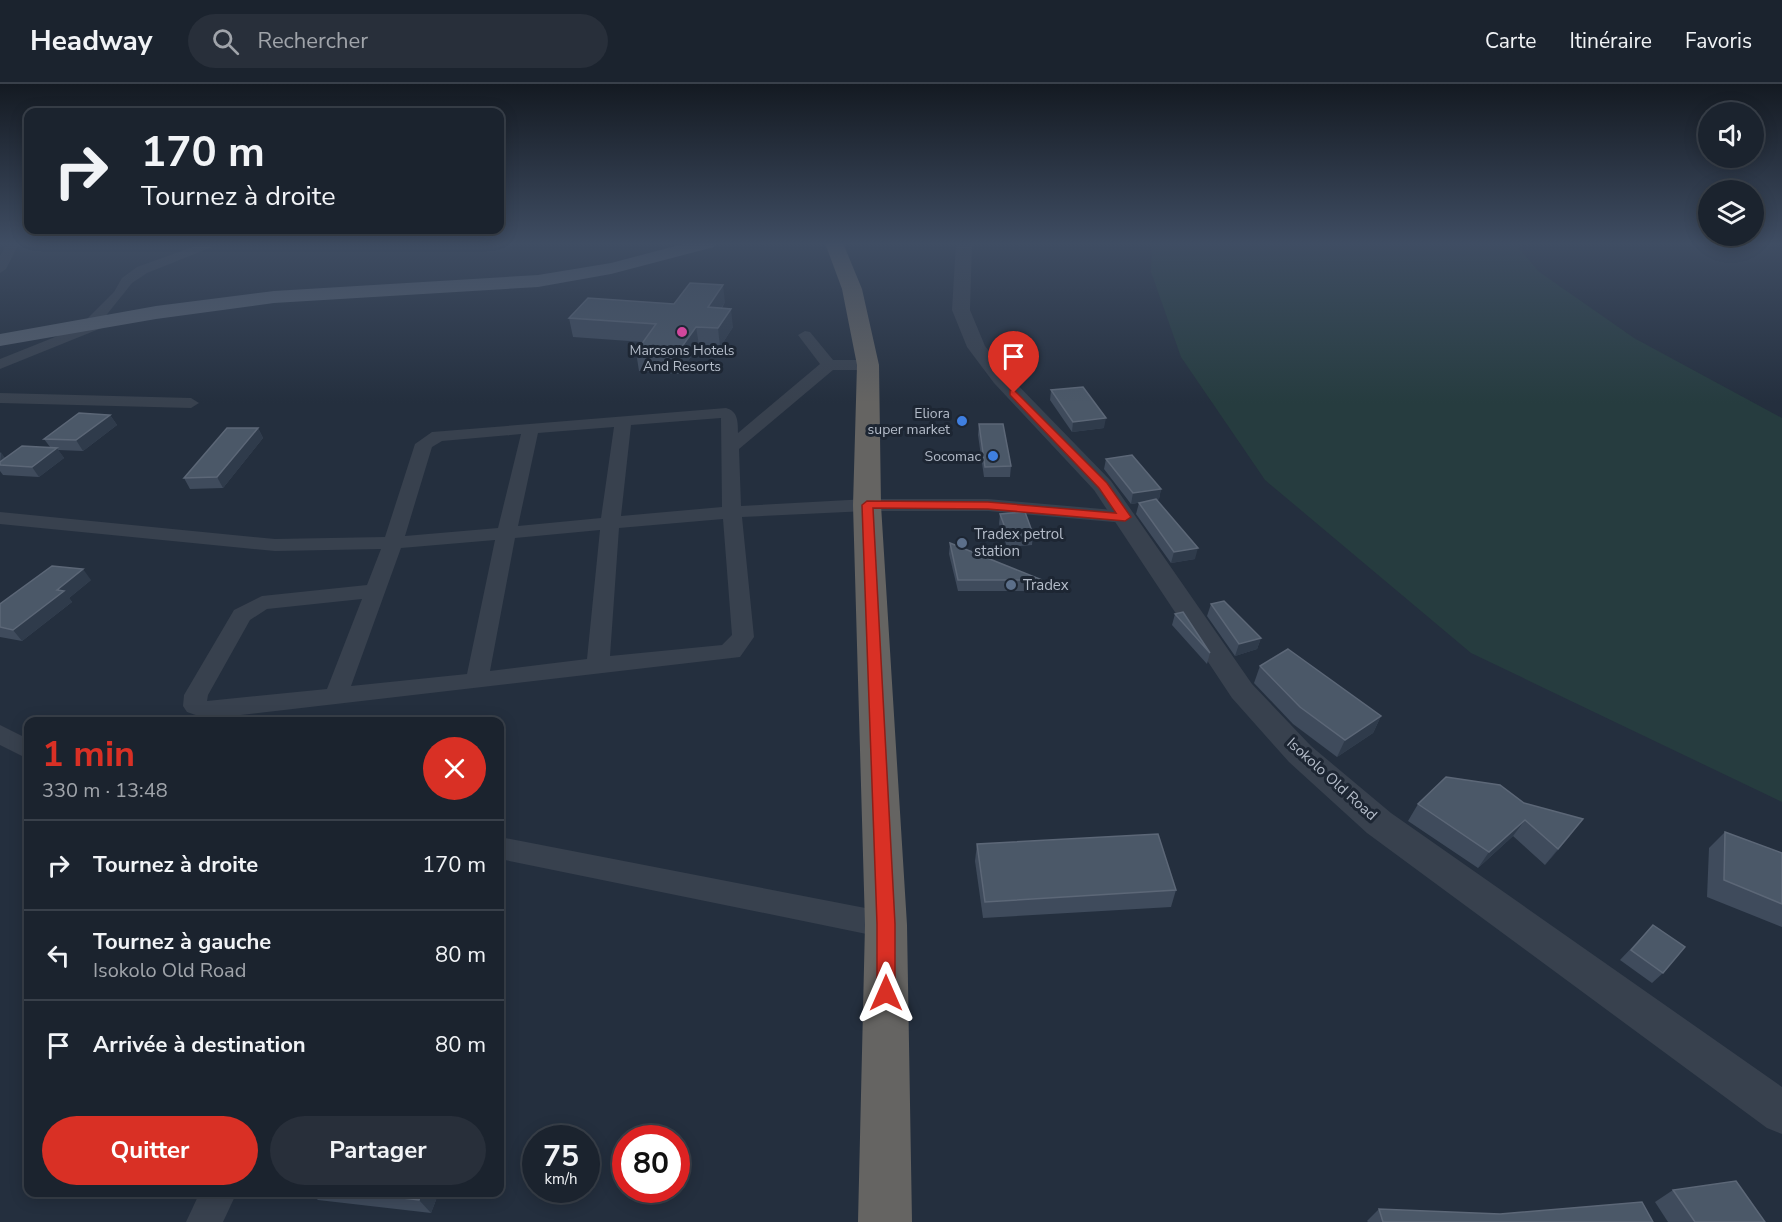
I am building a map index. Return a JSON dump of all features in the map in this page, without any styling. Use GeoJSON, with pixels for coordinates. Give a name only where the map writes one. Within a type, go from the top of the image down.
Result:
{"type":"FeatureCollection","features":[{"type":"Feature","properties":{"kind":"highway"},"geometry":{"type":"LineString","coordinates":[[853,296],[868,366],[867,505],[886,924],[885,1222]]}},
{"type":"Feature","properties":{"kind":"main road"},"geometry":{"type":"LineString","coordinates":[[0,340],[239,299],[270,296]]}},
{"type":"Feature","properties":{"kind":"street"},"geometry":{"type":"LineString","coordinates":[[0,364],[100,322],[118,296]]}},
{"type":"Feature","properties":{"kind":"street","name":"Isokolo Old Road"},"geometry":{"type":"LineString","coordinates":[[961,296],[961,309],[976,346],[1001,379],[1103,486],[1242,691],[1300,754],[1379,823],[1782,1113]]}},
{"type":"Feature","properties":{"kind":"street"},"geometry":{"type":"LineString","coordinates":[[805,335],[829,365]]}},
{"type":"Feature","properties":{"kind":"street"},"geometry":{"type":"LineString","coordinates":[[730,448],[829,365],[868,366]]}},
{"type":"Feature","properties":{"kind":"street"},"geometry":{"type":"LineString","coordinates":[[0,398],[191,403]]}},
{"type":"Feature","properties":{"kind":"street"},"geometry":{"type":"LineString","coordinates":[[336,696],[393,543],[424,444],[428,440],[438,436],[531,428],[726,414],[729,417],[732,512],[744,637],[731,648],[732,652],[598,665],[477,681],[207,710],[195,706],[196,695],[242,615],[250,608],[262,603],[374,591]]}},
{"type":"Feature","properties":{"kind":"street"},"geometry":{"type":"LineString","coordinates":[[598,665],[610,525],[623,421]]}},
{"type":"Feature","properties":{"kind":"street"},"geometry":{"type":"LineString","coordinates":[[477,681],[506,534],[531,428]]}},
{"type":"Feature","properties":{"kind":"street"},"geometry":{"type":"LineString","coordinates":[[0,518],[275,545],[393,543],[610,525],[732,512],[867,505],[988,505],[1125,517]]}},
{"type":"Feature","properties":{"kind":"street"},"geometry":{"type":"LineString","coordinates":[[0,734],[24,748]]}},
{"type":"Feature","properties":{"kind":"street"},"geometry":{"type":"LineString","coordinates":[[504,850],[886,924]]}},
{"type":"Feature","properties":{"kind":"street"},"geometry":{"type":"LineString","coordinates":[[204,1222],[216,1197]]}},
{"type":"Feature","properties":{"kind":"green space"},"geometry":{"type":"Polygon","coordinates":[[[1160,296],[1574,296],[1634,338],[1782,418],[1782,802],[1471,653],[1265,480],[1181,357],[1160,296]]]}},
{"type":"Feature","properties":{"kind":"building"},"geometry":{"type":"Polygon","coordinates":[[[680,296],[715,296],[708,307],[731,309],[718,328],[696,327],[676,355],[636,352],[656,324],[569,318],[588,298],[674,304],[680,296]]]}},
{"type":"Feature","properties":{"kind":"building"},"geometry":{"type":"Polygon","coordinates":[[[1083,387],[1106,418],[1073,422],[1051,390],[1083,387]]]}},
{"type":"Feature","properties":{"kind":"building"},"geometry":{"type":"Polygon","coordinates":[[[79,413],[110,415],[76,440],[44,439],[79,413]]]}},
{"type":"Feature","properties":{"kind":"building","name":"Socomac"},"geometry":{"type":"Polygon","coordinates":[[[979,424],[1003,424],[1011,466],[985,467],[979,424]]]}},
{"type":"Feature","properties":{"kind":"building"},"geometry":{"type":"Polygon","coordinates":[[[227,428],[258,428],[217,477],[184,478],[227,428]]]}},
{"type":"Feature","properties":{"kind":"building"},"geometry":{"type":"Polygon","coordinates":[[[22,446],[57,448],[32,467],[0,465],[0,462],[22,446]]]}},
{"type":"Feature","properties":{"kind":"building"},"geometry":{"type":"Polygon","coordinates":[[[1132,455],[1161,489],[1133,493],[1106,459],[1132,455]]]}},
{"type":"Feature","properties":{"kind":"building"},"geometry":{"type":"Polygon","coordinates":[[[1156,499],[1198,548],[1174,552],[1139,503],[1156,499]]]}},
{"type":"Feature","properties":{"kind":"building"},"geometry":{"type":"Polygon","coordinates":[[[1025,512],[1033,534],[1008,536],[1000,514],[1025,512]]]}},
{"type":"Feature","properties":{"kind":"building"},"geometry":{"type":"Polygon","coordinates":[[[950,543],[1042,580],[958,580],[950,543]]]}},
{"type":"Feature","properties":{"kind":"building"},"geometry":{"type":"Polygon","coordinates":[[[52,566],[83,569],[57,590],[64,591],[13,630],[0,627],[0,604],[52,566]]]}},
{"type":"Feature","properties":{"kind":"building"},"geometry":{"type":"Polygon","coordinates":[[[1224,601],[1261,638],[1239,644],[1211,604],[1224,601]]]}},
{"type":"Feature","properties":{"kind":"building"},"geometry":{"type":"Polygon","coordinates":[[[1183,612],[1210,653],[1175,614],[1183,612]]]}},
{"type":"Feature","properties":{"kind":"building"},"geometry":{"type":"Polygon","coordinates":[[[1288,649],[1381,716],[1345,740],[1300,707],[1260,666],[1288,649]]]}},
{"type":"Feature","properties":{"kind":"building"},"geometry":{"type":"Polygon","coordinates":[[[1446,777],[1500,785],[1524,803],[1583,819],[1558,849],[1525,820],[1489,852],[1418,804],[1446,777]]]}},
{"type":"Feature","properties":{"kind":"building"},"geometry":{"type":"Polygon","coordinates":[[[1725,832],[1782,853],[1782,904],[1724,880],[1725,832]]]}},
{"type":"Feature","properties":{"kind":"building"},"geometry":{"type":"Polygon","coordinates":[[[1158,834],[1176,890],[985,902],[977,844],[1158,834]]]}},
{"type":"Feature","properties":{"kind":"building"},"geometry":{"type":"Polygon","coordinates":[[[1653,925],[1685,947],[1663,973],[1631,950],[1653,925]]]}},
{"type":"Feature","properties":{"kind":"building"},"geometry":{"type":"Polygon","coordinates":[[[1736,1181],[1765,1222],[1695,1222],[1673,1190],[1736,1181]]]}},
{"type":"Feature","properties":{"kind":"building"},"geometry":{"type":"Polygon","coordinates":[[[394,1197],[420,1197],[419,1200],[394,1197]]]}},
{"type":"Feature","properties":{"kind":"building"},"geometry":{"type":"Polygon","coordinates":[[[1642,1202],[1653,1222],[1383,1222],[1379,1209],[1500,1214],[1642,1202]]]}},
{"type":"Feature","properties":{"kind":"place","name":"Marcsons Hotels And Resorts"},"geometry":{"type":"Point","coordinates":[682,332]}},
{"type":"Feature","properties":{"kind":"place","name":"Eliora super market"},"geometry":{"type":"Point","coordinates":[962,421]}},
{"type":"Feature","properties":{"kind":"place","name":"Socomac"},"geometry":{"type":"Point","coordinates":[993,456]}},
{"type":"Feature","properties":{"kind":"place","name":"Tradex petrol station"},"geometry":{"type":"Point","coordinates":[962,543]}},
{"type":"Feature","properties":{"kind":"place","name":"Tradex"},"geometry":{"type":"Point","coordinates":[1011,585]}},
{"type":"Feature","properties":{"kind":"route"},"geometry":{"type":"LineString","coordinates":[[886,993],[886,924],[867,505],[988,505],[1125,517],[1103,486],[1014,393]]}}]}
